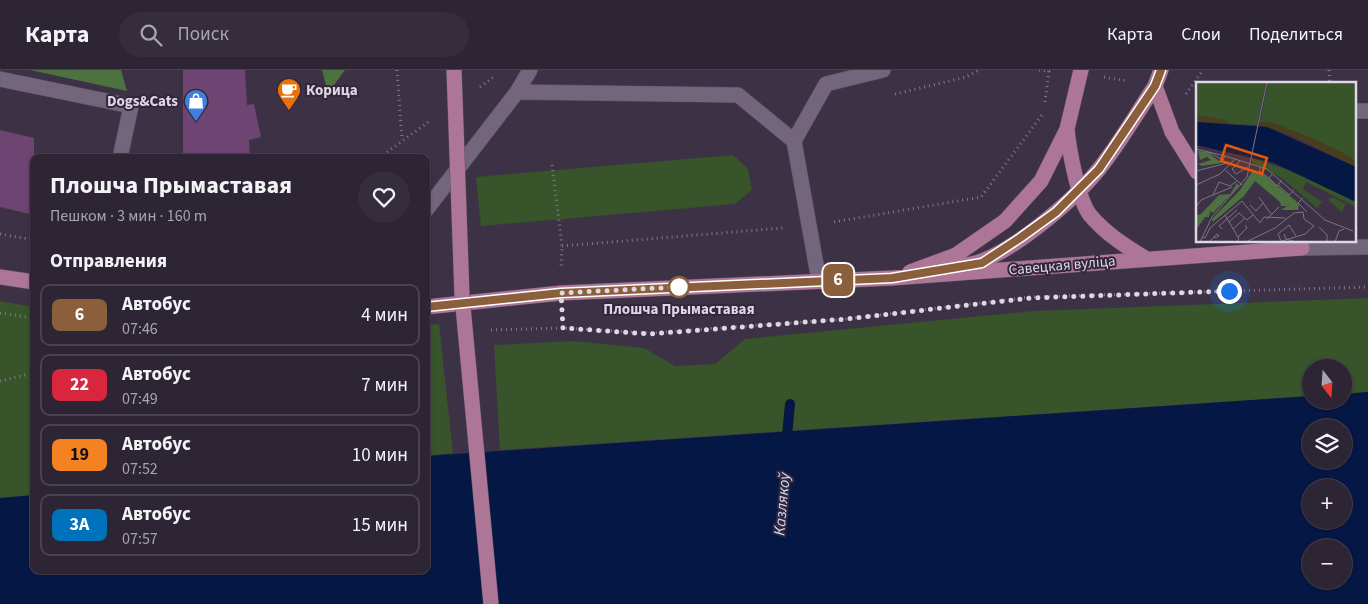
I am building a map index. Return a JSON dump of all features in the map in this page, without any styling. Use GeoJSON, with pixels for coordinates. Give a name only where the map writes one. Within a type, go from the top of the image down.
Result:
{"type":"FeatureCollection","features":[{"type":"Feature","properties":{"kind":"main road"},"geometry":{"type":"LineString","coordinates":[[454,70],[462,296],[491,604]]}},
{"type":"Feature","properties":{"kind":"main road"},"geometry":{"type":"LineString","coordinates":[[892,278],[956,255],[1005,221],[1041,181],[1066,130],[1081,70]]}},
{"type":"Feature","properties":{"kind":"main road"},"geometry":{"type":"LineString","coordinates":[[892,278],[982,263],[1056,212],[1099,169],[1155,86],[1161,70]]}},
{"type":"Feature","properties":{"kind":"main road"},"geometry":{"type":"LineString","coordinates":[[1155,86],[1172,132],[1196,170]]}},
{"type":"Feature","properties":{"kind":"main road"},"geometry":{"type":"LineString","coordinates":[[1066,130],[1071,163],[1089,214],[1118,242],[1145,258]]}},
{"type":"Feature","properties":{"kind":"main road"},"geometry":{"type":"LineString","coordinates":[[1292,242],[1312,246]]}},
{"type":"Feature","properties":{"kind":"main road","name":"Савецкая вуліца"},"geometry":{"type":"LineString","coordinates":[[430,306],[561,293],[892,278],[1312,246]]}},
{"type":"Feature","properties":{"kind":"main road"},"geometry":{"type":"LineString","coordinates":[[0,277],[30,281]]}},
{"type":"Feature","properties":{"kind":"street"},"geometry":{"type":"LineString","coordinates":[[430,205],[518,92],[530,70]]}},
{"type":"Feature","properties":{"kind":"street"},"geometry":{"type":"LineString","coordinates":[[819,281],[794,140],[826,84],[883,70]]}},
{"type":"Feature","properties":{"kind":"street"},"geometry":{"type":"LineString","coordinates":[[0,78],[131,106],[121,154]]}},
{"type":"Feature","properties":{"kind":"street"},"geometry":{"type":"LineString","coordinates":[[518,92],[738,95],[794,140]]}},
{"type":"Feature","properties":{"kind":"street","name":"Савецкая вуліца"},"geometry":{"type":"LineString","coordinates":[[1312,246],[1368,247]]}},
{"type":"Feature","properties":{"kind":"path"},"geometry":{"type":"LineString","coordinates":[[384,154],[402,139],[397,70]]}},
{"type":"Feature","properties":{"kind":"path"},"geometry":{"type":"LineString","coordinates":[[886,96],[966,77],[979,70]]}},
{"type":"Feature","properties":{"kind":"path"},"geometry":{"type":"LineString","coordinates":[[1044,105],[1049,70]]}},
{"type":"Feature","properties":{"kind":"path"},"geometry":{"type":"LineString","coordinates":[[1186,94],[1203,70]]}},
{"type":"Feature","properties":{"kind":"path"},"geometry":{"type":"LineString","coordinates":[[562,246],[810,226],[981,197],[1043,114]]}},
{"type":"Feature","properties":{"kind":"path"},"geometry":{"type":"LineString","coordinates":[[552,165],[562,246],[561,293],[563,328]]}},
{"type":"Feature","properties":{"kind":"path"},"geometry":{"type":"LineString","coordinates":[[0,234],[30,239]]}},
{"type":"Feature","properties":{"kind":"path"},"geometry":{"type":"LineString","coordinates":[[485,330],[563,328],[649,334],[846,319],[1030,298],[1368,286]]}},
{"type":"Feature","properties":{"kind":"path"},"geometry":{"type":"LineString","coordinates":[[0,313],[30,317]]}},
{"type":"Feature","properties":{"kind":"path"},"geometry":{"type":"LineString","coordinates":[[0,381],[30,374]]}},
{"type":"Feature","properties":{"kind":"green space"},"geometry":{"type":"Polygon","coordinates":[[[30,70],[121,70],[127,91],[30,70]]]}},
{"type":"Feature","properties":{"kind":"green space"},"geometry":{"type":"Polygon","coordinates":[[[322,70],[345,70],[328,93],[322,70]]]}},
{"type":"Feature","properties":{"kind":"green space"},"geometry":{"type":"Polygon","coordinates":[[[733,155],[748,169],[752,190],[735,204],[481,226],[476,177],[733,155]]]}},
{"type":"Feature","properties":{"kind":"green space"},"geometry":{"type":"Polygon","coordinates":[[[1368,298],[1368,392],[1352,393],[1352,359],[1302,359],[1302,397],[500,450],[494,345],[574,341],[644,348],[675,366],[715,364],[745,339],[1034,311],[1368,298]]]}},
{"type":"Feature","properties":{"kind":"green space"},"geometry":{"type":"Polygon","coordinates":[[[0,301],[30,306],[30,495],[0,498],[0,301]]]}},
{"type":"Feature","properties":{"kind":"green space"},"geometry":{"type":"Polygon","coordinates":[[[439,324],[453,453],[430,456],[430,325],[439,324]]]}},
{"type":"Feature","properties":{"kind":"water"},"geometry":{"type":"Polygon","coordinates":[[[1368,392],[1368,604],[0,604],[0,498],[30,495],[30,574],[430,574],[430,456],[1302,397],[1302,409],[1352,409],[1352,393],[1368,392]]]}},
{"type":"Feature","properties":{"kind":"building"},"geometry":{"type":"Polygon","coordinates":[[[183,70],[245,70],[247,105],[254,104],[261,137],[249,140],[250,154],[183,154],[183,70]]]}},
{"type":"Feature","properties":{"kind":"building"},"geometry":{"type":"Polygon","coordinates":[[[0,130],[34,138],[34,154],[30,154],[30,214],[0,207],[0,130]]]}},
{"type":"Feature","properties":{"kind":"waterway","name":"Казлякоў"},"geometry":{"type":"LineString","coordinates":[[786,446],[790,404]]}},
{"type":"Feature","properties":{"kind":"bus line","name":"6"},"geometry":{"type":"LineString","coordinates":[[430,307],[561,293],[892,278],[982,263],[1056,212],[1099,169],[1155,86],[1161,70]]}},
{"type":"Feature","properties":{"kind":"place","name":"Корица"},"geometry":{"type":"Point","coordinates":[289,111]}},
{"type":"Feature","properties":{"kind":"place","name":"Dogs&Cats"},"geometry":{"type":"Point","coordinates":[196,122]}},
{"type":"Feature","properties":{"kind":"place","name":"Плошча Прымаставая"},"geometry":{"type":"Point","coordinates":[679,287]}},
{"type":"Feature","properties":{"kind":"route"},"geometry":{"type":"LineString","coordinates":[[679,287],[561,293],[563,328],[649,334],[846,319],[1030,298],[1229,291]]}}]}
